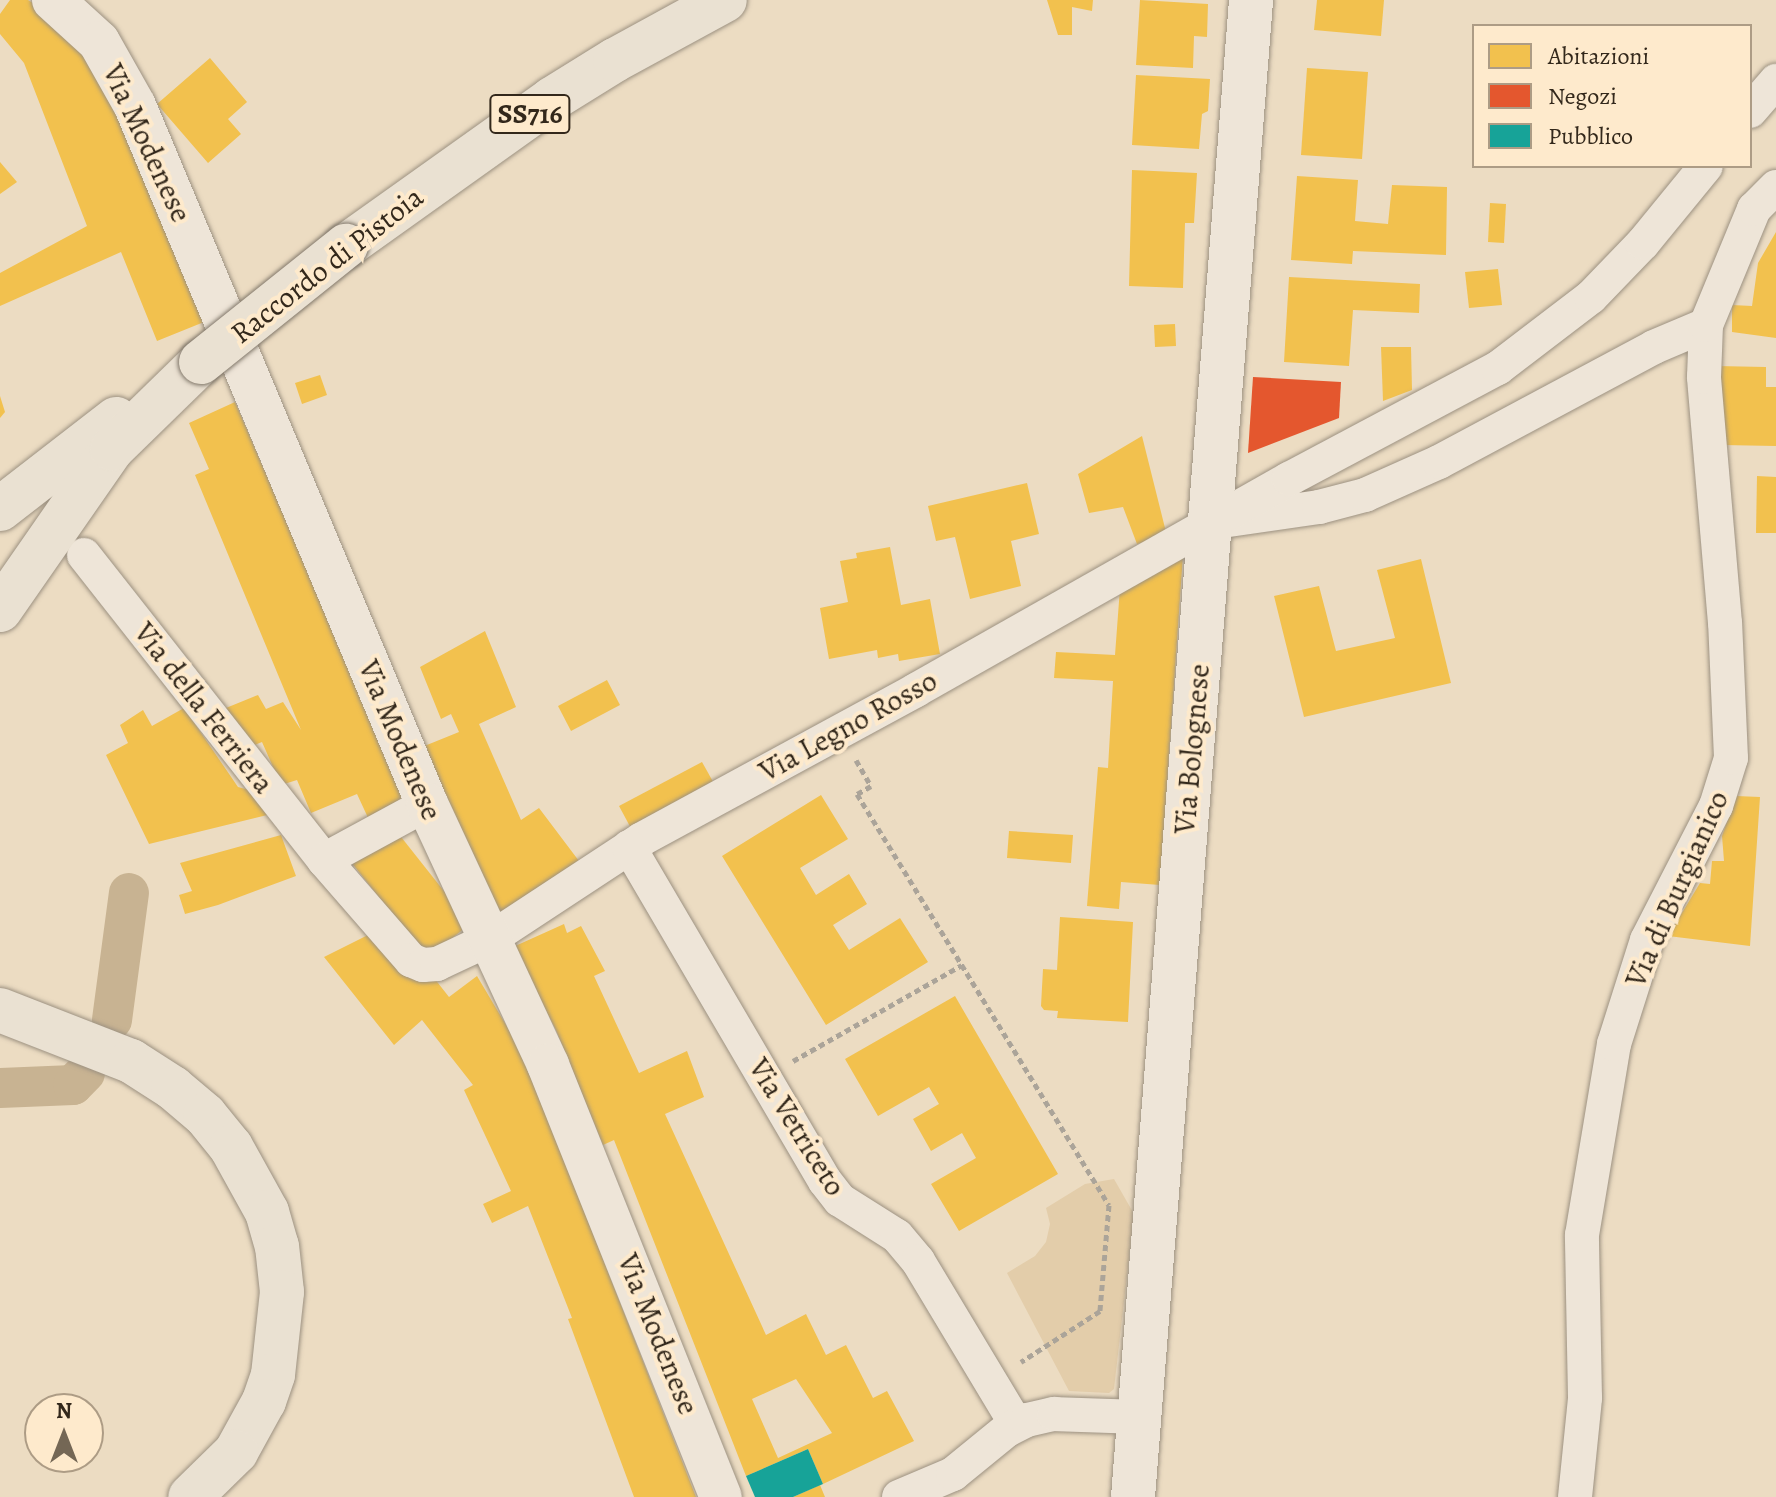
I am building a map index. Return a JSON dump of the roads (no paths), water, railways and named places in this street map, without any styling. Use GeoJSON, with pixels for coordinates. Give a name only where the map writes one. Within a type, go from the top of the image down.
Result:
{"type":"FeatureCollection","features":[{"type":"Feature","properties":{"kind":"main road","name":"Raccordo di Pistoia"},"geometry":{"type":"LineString","coordinates":[[0,610],[112,449],[201,362],[346,246],[552,99],[615,60],[725,0]]}},
{"type":"Feature","properties":{"kind":"main road","name":"Via Bolognese"},"geometry":{"type":"LineString","coordinates":[[1133,1497],[1251,0]]}},
{"type":"Feature","properties":{"kind":"main road"},"geometry":{"type":"LineString","coordinates":[[0,509],[133,406],[201,362]]}},
{"type":"Feature","properties":{"kind":"main road"},"geometry":{"type":"LineString","coordinates":[[0,1010],[131,1061],[173,1088],[205,1115],[231,1147],[267,1212],[277,1246],[282,1292],[273,1375],[258,1413],[236,1452],[190,1497]]}},
{"type":"Feature","properties":{"kind":"street","name":"Via Modenese"},"geometry":{"type":"LineString","coordinates":[[53,0],[99,42],[135,106],[427,804],[571,1120],[721,1497]]}},
{"type":"Feature","properties":{"kind":"street"},"geometry":{"type":"LineString","coordinates":[[1752,109],[1776,81]]}},
{"type":"Feature","properties":{"kind":"street","name":"Via Legno Rosso"},"geometry":{"type":"LineString","coordinates":[[490,939],[629,847],[1212,522],[1470,385],[1529,347],[1591,297],[1643,243],[1704,168]]}},
{"type":"Feature","properties":{"kind":"street","name":"Via di Burgianico"},"geometry":{"type":"LineString","coordinates":[[1575,1497],[1586,1379],[1582,1235],[1605,1089],[1637,966],[1716,806],[1731,758],[1725,623],[1704,377],[1706,325],[1754,209],[1776,187]]}},
{"type":"Feature","properties":{"kind":"street"},"geometry":{"type":"LineString","coordinates":[[1212,522],[1319,507],[1365,495],[1439,462],[1654,347],[1706,325]]}},
{"type":"Feature","properties":{"kind":"street","name":"Via della Ferriera"},"geometry":{"type":"LineString","coordinates":[[84,555],[324,860],[405,954],[417,963],[437,964],[490,939]]}},
{"type":"Feature","properties":{"kind":"street"},"geometry":{"type":"LineString","coordinates":[[324,860],[427,804]]}},
{"type":"Feature","properties":{"kind":"street","name":"Via Vetriceto"},"geometry":{"type":"LineString","coordinates":[[629,847],[832,1191],[906,1247],[1016,1424]]}},
{"type":"Feature","properties":{"kind":"street"},"geometry":{"type":"LineString","coordinates":[[899,1497],[953,1474],[1016,1424],[1054,1414],[1138,1417]]}},
{"type":"Feature","properties":{"kind":"waterway"},"geometry":{"type":"LineString","coordinates":[[112,1020],[129,893]]}},
{"type":"Feature","properties":{"kind":"waterway"},"geometry":{"type":"LineString","coordinates":[[0,1088],[73,1085],[85,1073]]}}]}
